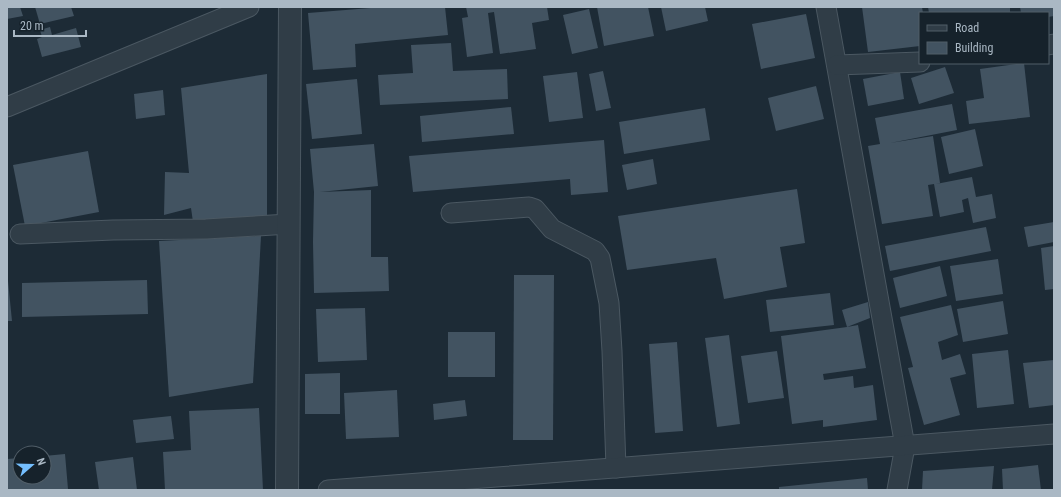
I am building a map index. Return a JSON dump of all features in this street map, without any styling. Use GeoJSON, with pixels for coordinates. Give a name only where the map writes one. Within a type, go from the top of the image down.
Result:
{"type":"FeatureCollection","features":[{"type":"Feature","properties":{"kind":"street"},"geometry":{"type":"LineString","coordinates":[[7,107],[249,7]]}},
{"type":"Feature","properties":{"kind":"street"},"geometry":{"type":"LineString","coordinates":[[287,490],[290,7]]}},
{"type":"Feature","properties":{"kind":"street"},"geometry":{"type":"LineString","coordinates":[[826,7],[905,446],[897,490]]}},
{"type":"Feature","properties":{"kind":"street"},"geometry":{"type":"LineString","coordinates":[[837,65],[919,62]]}},
{"type":"Feature","properties":{"kind":"street"},"geometry":{"type":"LineString","coordinates":[[451,213],[529,207],[535,209],[552,228],[596,251],[603,270],[608,303],[616,468]]}},
{"type":"Feature","properties":{"kind":"street"},"geometry":{"type":"LineString","coordinates":[[20,234],[113,230],[206,229],[289,224]]}},
{"type":"Feature","properties":{"kind":"street"},"geometry":{"type":"LineString","coordinates":[[328,490],[1054,434]]}},
{"type":"Feature","properties":{"kind":"building"},"geometry":{"type":"Polygon","coordinates":[[[7,7],[20,7],[23,16],[7,19],[7,7]]]}},
{"type":"Feature","properties":{"kind":"building"},"geometry":{"type":"Polygon","coordinates":[[[35,7],[71,7],[74,16],[40,24],[35,7]]]}},
{"type":"Feature","properties":{"kind":"building"},"geometry":{"type":"Polygon","coordinates":[[[383,7],[445,7],[448,35],[355,44],[356,67],[313,70],[308,13],[383,7]]]}},
{"type":"Feature","properties":{"kind":"building"},"geometry":{"type":"Polygon","coordinates":[[[466,7],[547,7],[549,20],[532,23],[536,49],[500,54],[494,12],[488,13],[493,53],[467,57],[462,18],[468,17],[466,7]]]}},
{"type":"Feature","properties":{"kind":"building"},"geometry":{"type":"Polygon","coordinates":[[[597,7],[648,7],[654,36],[604,46],[597,7]]]}},
{"type":"Feature","properties":{"kind":"building"},"geometry":{"type":"Polygon","coordinates":[[[661,7],[705,7],[708,21],[666,31],[661,7]]]}},
{"type":"Feature","properties":{"kind":"building"},"geometry":{"type":"Polygon","coordinates":[[[862,7],[922,7],[923,12],[919,12],[919,46],[868,52],[862,7]]]}},
{"type":"Feature","properties":{"kind":"building"},"geometry":{"type":"Polygon","coordinates":[[[928,7],[1010,7],[1010,12],[929,12],[928,7]]]}},
{"type":"Feature","properties":{"kind":"building"},"geometry":{"type":"Polygon","coordinates":[[[1020,7],[1054,7],[1054,16],[1049,17],[1049,12],[1021,12],[1020,7]]]}},
{"type":"Feature","properties":{"kind":"building"},"geometry":{"type":"Polygon","coordinates":[[[589,9],[598,48],[572,54],[563,15],[589,9]]]}},
{"type":"Feature","properties":{"kind":"building"},"geometry":{"type":"Polygon","coordinates":[[[806,14],[815,58],[761,69],[752,24],[806,14]]]}},
{"type":"Feature","properties":{"kind":"building"},"geometry":{"type":"Polygon","coordinates":[[[50,27],[52,35],[76,28],[81,47],[42,57],[37,39],[42,37],[40,30],[50,27]]]}},
{"type":"Feature","properties":{"kind":"building"},"geometry":{"type":"Polygon","coordinates":[[[451,43],[453,71],[507,69],[508,99],[380,105],[378,75],[413,73],[411,45],[451,43]]]}},
{"type":"Feature","properties":{"kind":"building"},"geometry":{"type":"Polygon","coordinates":[[[1024,64],[1030,117],[969,124],[966,101],[984,98],[980,69],[1024,64]]]}},
{"type":"Feature","properties":{"kind":"building"},"geometry":{"type":"Polygon","coordinates":[[[945,67],[954,93],[919,104],[911,78],[945,67]]]}},
{"type":"Feature","properties":{"kind":"building"},"geometry":{"type":"Polygon","coordinates":[[[603,71],[611,108],[596,111],[589,74],[603,71]]]}},
{"type":"Feature","properties":{"kind":"building"},"geometry":{"type":"Polygon","coordinates":[[[577,72],[583,118],[549,122],[543,76],[577,72]]]}},
{"type":"Feature","properties":{"kind":"building"},"geometry":{"type":"Polygon","coordinates":[[[900,72],[904,99],[868,106],[863,79],[900,72]]]}},
{"type":"Feature","properties":{"kind":"building"},"geometry":{"type":"Polygon","coordinates":[[[267,74],[267,216],[193,222],[191,208],[164,215],[165,172],[189,173],[181,88],[267,74]]]}},
{"type":"Feature","properties":{"kind":"building"},"geometry":{"type":"Polygon","coordinates":[[[357,79],[362,134],[312,139],[306,84],[357,79]]]}},
{"type":"Feature","properties":{"kind":"building"},"geometry":{"type":"Polygon","coordinates":[[[816,86],[824,119],[776,131],[768,98],[816,86]]]}},
{"type":"Feature","properties":{"kind":"building"},"geometry":{"type":"Polygon","coordinates":[[[163,90],[165,115],[136,119],[134,94],[163,90]]]}},
{"type":"Feature","properties":{"kind":"building"},"geometry":{"type":"Polygon","coordinates":[[[952,104],[957,130],[890,143],[933,136],[940,183],[936,184],[972,177],[976,197],[992,194],[996,218],[973,223],[968,198],[962,200],[964,212],[940,217],[934,184],[928,185],[933,216],[882,224],[868,146],[880,144],[875,118],[952,104]]]}},
{"type":"Feature","properties":{"kind":"building"},"geometry":{"type":"Polygon","coordinates":[[[511,107],[514,134],[422,142],[420,116],[511,107]]]}},
{"type":"Feature","properties":{"kind":"building"},"geometry":{"type":"Polygon","coordinates":[[[705,108],[710,140],[624,154],[619,122],[705,108]]]}},
{"type":"Feature","properties":{"kind":"building"},"geometry":{"type":"Polygon","coordinates":[[[975,129],[983,166],[949,174],[941,137],[975,129]]]}},
{"type":"Feature","properties":{"kind":"building"},"geometry":{"type":"Polygon","coordinates":[[[604,140],[608,192],[571,195],[570,179],[413,192],[409,156],[604,140]]]}},
{"type":"Feature","properties":{"kind":"building"},"geometry":{"type":"Polygon","coordinates":[[[374,144],[378,186],[320,192],[371,190],[371,257],[388,257],[389,291],[314,293],[314,192],[310,149],[374,144]]]}},
{"type":"Feature","properties":{"kind":"building"},"geometry":{"type":"Polygon","coordinates":[[[88,151],[99,212],[25,226],[13,165],[88,151]]]}},
{"type":"Feature","properties":{"kind":"building"},"geometry":{"type":"Polygon","coordinates":[[[653,159],[657,184],[627,190],[622,165],[653,159]]]}},
{"type":"Feature","properties":{"kind":"building"},"geometry":{"type":"Polygon","coordinates":[[[797,189],[805,243],[780,247],[787,287],[724,299],[716,258],[627,270],[618,216],[797,189]]]}},
{"type":"Feature","properties":{"kind":"building"},"geometry":{"type":"Polygon","coordinates":[[[1054,222],[1054,242],[1028,247],[1024,227],[1054,222]]]}},
{"type":"Feature","properties":{"kind":"building"},"geometry":{"type":"Polygon","coordinates":[[[986,227],[991,251],[890,271],[885,246],[986,227]]]}},
{"type":"Feature","properties":{"kind":"building"},"geometry":{"type":"Polygon","coordinates":[[[261,236],[253,383],[169,397],[159,241],[261,236]]]}},
{"type":"Feature","properties":{"kind":"building"},"geometry":{"type":"Polygon","coordinates":[[[1054,246],[1054,289],[1045,290],[1041,248],[1054,246]]]}},
{"type":"Feature","properties":{"kind":"building"},"geometry":{"type":"Polygon","coordinates":[[[998,259],[1003,294],[956,301],[950,266],[998,259]]]}},
{"type":"Feature","properties":{"kind":"building"},"geometry":{"type":"Polygon","coordinates":[[[940,266],[947,296],[900,308],[893,278],[940,266]]]}},
{"type":"Feature","properties":{"kind":"building"},"geometry":{"type":"Polygon","coordinates":[[[514,275],[554,275],[553,440],[513,440],[514,275]]]}},
{"type":"Feature","properties":{"kind":"building"},"geometry":{"type":"Polygon","coordinates":[[[147,280],[148,314],[22,317],[22,283],[147,280]]]}},
{"type":"Feature","properties":{"kind":"building"},"geometry":{"type":"Polygon","coordinates":[[[8,281],[12,321],[7,321],[8,281]]]}},
{"type":"Feature","properties":{"kind":"building"},"geometry":{"type":"Polygon","coordinates":[[[830,293],[834,325],[770,332],[766,300],[830,293]]]}},
{"type":"Feature","properties":{"kind":"building"},"geometry":{"type":"Polygon","coordinates":[[[1003,301],[1008,334],[963,342],[957,309],[1003,301]]]}},
{"type":"Feature","properties":{"kind":"building"},"geometry":{"type":"Polygon","coordinates":[[[868,302],[870,318],[847,327],[842,310],[868,302]]]}},
{"type":"Feature","properties":{"kind":"building"},"geometry":{"type":"Polygon","coordinates":[[[951,305],[958,335],[938,342],[942,360],[960,354],[966,374],[950,378],[960,415],[924,425],[908,368],[913,367],[900,317],[951,305]]]}},
{"type":"Feature","properties":{"kind":"building"},"geometry":{"type":"Polygon","coordinates":[[[365,308],[367,360],[318,362],[316,309],[365,308]]]}},
{"type":"Feature","properties":{"kind":"building"},"geometry":{"type":"Polygon","coordinates":[[[858,325],[866,368],[823,374],[824,380],[853,376],[854,388],[873,385],[877,420],[823,427],[823,420],[792,424],[781,336],[858,325]]]}},
{"type":"Feature","properties":{"kind":"building"},"geometry":{"type":"Polygon","coordinates":[[[448,332],[495,332],[495,377],[448,377],[448,332]]]}},
{"type":"Feature","properties":{"kind":"building"},"geometry":{"type":"Polygon","coordinates":[[[729,335],[740,424],[717,427],[705,338],[729,335]]]}},
{"type":"Feature","properties":{"kind":"building"},"geometry":{"type":"Polygon","coordinates":[[[677,342],[683,431],[655,433],[649,344],[677,342]]]}},
{"type":"Feature","properties":{"kind":"building"},"geometry":{"type":"Polygon","coordinates":[[[1008,350],[1014,404],[977,408],[972,354],[1008,350]]]}},
{"type":"Feature","properties":{"kind":"building"},"geometry":{"type":"Polygon","coordinates":[[[777,351],[784,398],[748,403],[741,356],[777,351]]]}},
{"type":"Feature","properties":{"kind":"building"},"geometry":{"type":"Polygon","coordinates":[[[1054,360],[1054,405],[1029,408],[1023,363],[1054,360]]]}},
{"type":"Feature","properties":{"kind":"building"},"geometry":{"type":"Polygon","coordinates":[[[340,373],[340,414],[305,414],[305,374],[340,373]]]}},
{"type":"Feature","properties":{"kind":"building"},"geometry":{"type":"Polygon","coordinates":[[[397,390],[399,437],[346,439],[344,393],[397,390]]]}},
{"type":"Feature","properties":{"kind":"building"},"geometry":{"type":"Polygon","coordinates":[[[465,400],[467,416],[434,420],[433,404],[465,400]]]}},
{"type":"Feature","properties":{"kind":"building"},"geometry":{"type":"Polygon","coordinates":[[[259,408],[263,490],[165,490],[163,452],[191,450],[189,411],[259,408]]]}},
{"type":"Feature","properties":{"kind":"building"},"geometry":{"type":"Polygon","coordinates":[[[171,416],[174,439],[136,443],[133,420],[171,416]]]}},
{"type":"Feature","properties":{"kind":"building"},"geometry":{"type":"Polygon","coordinates":[[[65,454],[68,489],[7,490],[7,459],[12,459],[12,485],[52,485],[52,455],[65,454]]]}},
{"type":"Feature","properties":{"kind":"building"},"geometry":{"type":"Polygon","coordinates":[[[133,457],[137,490],[99,490],[95,462],[133,457]]]}},
{"type":"Feature","properties":{"kind":"building"},"geometry":{"type":"Polygon","coordinates":[[[1038,465],[1041,490],[1003,490],[1002,469],[1038,465]]]}},
{"type":"Feature","properties":{"kind":"building"},"geometry":{"type":"Polygon","coordinates":[[[994,466],[992,490],[922,490],[923,471],[994,466]]]}},
{"type":"Feature","properties":{"kind":"building"},"geometry":{"type":"Polygon","coordinates":[[[867,478],[868,490],[779,490],[779,487],[867,478]]]}}]}
